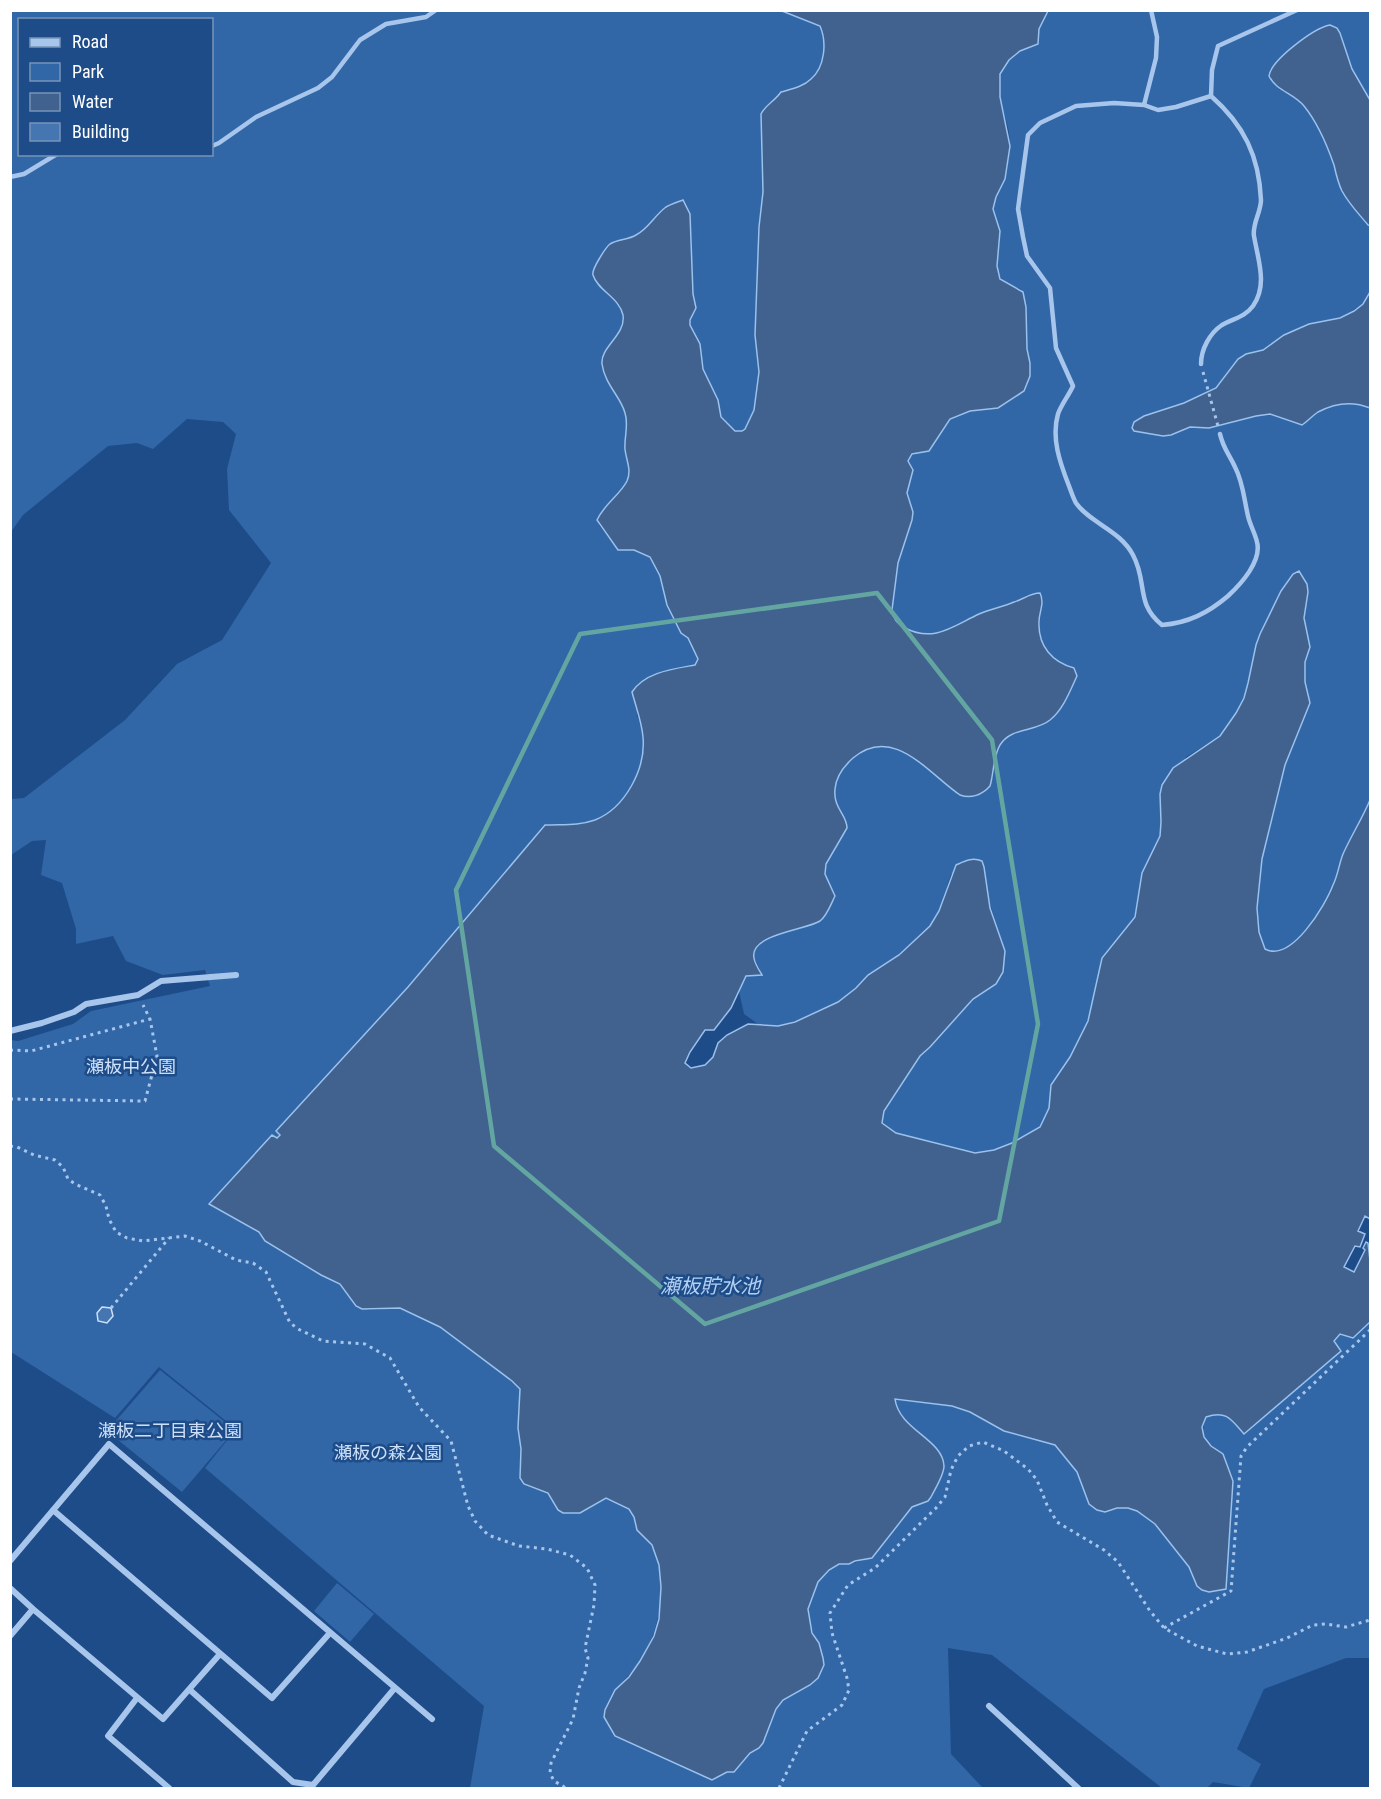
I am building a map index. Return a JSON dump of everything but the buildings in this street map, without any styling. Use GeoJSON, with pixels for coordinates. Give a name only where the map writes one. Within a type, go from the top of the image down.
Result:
{"type":"FeatureCollection","features":[{"type":"Feature","properties":{"kind":"street"},"geometry":{"type":"LineString","coordinates":[[10,1031],[74,1012],[86,1004],[138,995],[161,981],[236,975]]}},
{"type":"Feature","properties":{"kind":"street"},"geometry":{"type":"LineString","coordinates":[[10,1561],[109,1444],[329,1634],[432,1719]]}},
{"type":"Feature","properties":{"kind":"street"},"geometry":{"type":"LineString","coordinates":[[53,1510],[272,1698],[329,1634]]}},
{"type":"Feature","properties":{"kind":"street"},"geometry":{"type":"LineString","coordinates":[[10,1588],[163,1719],[220,1654]]}},
{"type":"Feature","properties":{"kind":"street"},"geometry":{"type":"LineString","coordinates":[[10,1636],[33,1610]]}},
{"type":"Feature","properties":{"kind":"street"},"geometry":{"type":"LineString","coordinates":[[190,1690],[293,1782],[313,1785],[394,1689]]}},
{"type":"Feature","properties":{"kind":"street"},"geometry":{"type":"LineString","coordinates":[[137,1698],[108,1736],[170,1788]]}},
{"type":"Feature","properties":{"kind":"street"},"geometry":{"type":"LineString","coordinates":[[989,1706],[1078,1788]]}},
{"type":"Feature","properties":{"kind":"lane"},"geometry":{"type":"LineString","coordinates":[[213,146],[256,117],[318,88],[332,77],[360,40],[386,24],[426,17],[436,10]]}},
{"type":"Feature","properties":{"kind":"lane"},"geometry":{"type":"LineString","coordinates":[[1144,105],[1156,58],[1157,37],[1151,10]]}},
{"type":"Feature","properties":{"kind":"lane"},"geometry":{"type":"LineString","coordinates":[[1201,364],[1201,354],[1210,338],[1222,326],[1243,317],[1254,305],[1262,287],[1254,232],[1261,202],[1251,149],[1240,126],[1211,96],[1212,70],[1218,46],[1297,10]]}},
{"type":"Feature","properties":{"kind":"lane"},"geometry":{"type":"LineString","coordinates":[[1211,96],[1158,110],[1144,105],[1114,103],[1076,106],[1040,123],[1028,135],[1018,209],[1028,256],[1050,288],[1056,348],[1073,386],[1059,413],[1055,434],[1060,462],[1076,503],[1113,531],[1133,554],[1142,577],[1145,606],[1152,618],[1162,626],[1173,625],[1213,609],[1236,588],[1252,569],[1258,544],[1248,518],[1242,483],[1235,465],[1223,448],[1220,434]]}},
{"type":"Feature","properties":{"kind":"lane"},"geometry":{"type":"LineString","coordinates":[[10,177],[24,174],[54,156]]}},
{"type":"Feature","properties":{"kind":"path"},"geometry":{"type":"LineString","coordinates":[[1201,364],[1220,434]]}},
{"type":"Feature","properties":{"kind":"path"},"geometry":{"type":"LineString","coordinates":[[10,1100],[145,1101],[157,1056],[150,1019],[138,995]]}},
{"type":"Feature","properties":{"kind":"path"},"geometry":{"type":"LineString","coordinates":[[10,1050],[31,1051],[150,1019]]}},
{"type":"Feature","properties":{"kind":"path"},"geometry":{"type":"LineString","coordinates":[[10,1146],[55,1160],[63,1167],[68,1179],[100,1195],[116,1232],[127,1238],[143,1241],[185,1236],[200,1240],[236,1260],[252,1263],[266,1272],[290,1323],[300,1330],[323,1341],[365,1344],[390,1358],[419,1407],[451,1441],[468,1506],[475,1521],[489,1535],[519,1546],[547,1549],[570,1555],[587,1568],[595,1585],[594,1605],[585,1648],[588,1658],[573,1719],[552,1763],[550,1773],[554,1781],[566,1788]]}},
{"type":"Feature","properties":{"kind":"path"},"geometry":{"type":"LineString","coordinates":[[111,1308],[170,1237]]}},
{"type":"Feature","properties":{"kind":"path"},"geometry":{"type":"LineString","coordinates":[[1164,1628],[1231,1591],[1241,1456],[1371,1330]]}},
{"type":"Feature","properties":{"kind":"path"},"geometry":{"type":"LineString","coordinates":[[779,1788],[807,1731],[842,1705],[849,1690],[848,1678],[832,1633],[830,1613],[848,1585],[875,1568],[936,1509],[945,1497],[951,1470],[958,1456],[969,1446],[983,1442],[1004,1451],[1028,1469],[1037,1480],[1057,1522],[1104,1550],[1118,1562],[1164,1628],[1197,1646],[1227,1654],[1246,1652],[1287,1638],[1313,1625],[1346,1627],[1371,1620]]}},
{"type":"Feature","properties":{"kind":"highlighted area"},"geometry":{"type":"Polygon","coordinates":[[[877,593],[992,740],[1038,1024],[999,1221],[705,1324],[494,1146],[456,890],[580,634],[877,593]]]}},
{"type":"Feature","properties":{"kind":"green space"},"geometry":{"type":"Polygon","coordinates":[[[782,10],[820,26],[824,46],[822,61],[816,74],[804,84],[781,92],[761,114],[763,192],[759,227],[755,335],[759,372],[754,410],[745,429],[735,431],[721,417],[718,400],[703,369],[700,344],[690,325],[696,308],[693,294],[690,214],[666,208],[638,235],[608,246],[593,270],[593,275],[599,283],[618,303],[623,317],[620,330],[603,356],[602,363],[626,415],[629,474],[627,482],[599,525],[618,550],[634,550],[650,557],[660,576],[667,606],[681,633],[688,638],[699,659],[695,665],[661,672],[646,679],[637,711],[643,734],[641,761],[637,774],[624,797],[606,814],[595,820],[576,824],[544,825],[408,987],[277,1130],[280,1135],[277,1139],[273,1135],[225,1213],[259,1232],[265,1241],[340,1284],[356,1306],[369,1310],[400,1308],[440,1327],[520,1389],[518,1427],[521,1449],[520,1478],[524,1484],[548,1493],[558,1510],[580,1513],[606,1498],[623,1505],[632,1514],[638,1531],[650,1543],[656,1555],[661,1592],[657,1623],[652,1638],[637,1665],[615,1690],[727,1772],[738,1768],[750,1753],[759,1748],[776,1709],[783,1700],[794,1694],[819,1643],[813,1633],[809,1612],[813,1590],[819,1580],[826,1572],[838,1565],[872,1558],[912,1507],[928,1501],[944,1469],[926,1440],[899,1412],[895,1399],[952,1406],[1055,1445],[1077,1472],[1089,1504],[1105,1512],[1117,1508],[1128,1508],[1137,1511],[1155,1524],[1189,1567],[1197,1586],[1202,1590],[1224,1454],[1213,1447],[1204,1435],[1206,1417],[1219,1415],[1228,1417],[1244,1433],[1340,1352],[1334,1340],[1340,1334],[1353,1338],[1370,1322],[1370,1658],[1346,1658],[1264,1689],[1237,1749],[1261,1764],[1249,1788],[1213,1782],[1207,1788],[1162,1788],[992,1655],[948,1648],[951,1754],[983,1788],[470,1788],[484,1706],[205,1468],[236,1429],[159,1367],[115,1418],[11,1352],[11,1040],[18,1041],[73,1024],[91,1011],[210,986],[205,970],[163,975],[126,961],[113,936],[76,944],[76,929],[62,883],[41,875],[46,840],[32,841],[11,855],[11,799],[24,798],[125,720],[177,664],[222,640],[271,563],[229,510],[227,469],[236,434],[223,422],[187,419],[153,449],[137,443],[108,446],[23,515],[11,532],[10,11],[782,10]]]}},
{"type":"Feature","properties":{"kind":"green space"},"geometry":{"type":"Polygon","coordinates":[[[1048,11],[1370,11],[1370,100],[1352,69],[1340,33],[1324,26],[1294,47],[1279,89],[1297,98],[1306,108],[1333,162],[1347,200],[1370,226],[1370,292],[1363,304],[1340,318],[1309,324],[1274,341],[1263,350],[1238,359],[1216,388],[1184,403],[1144,416],[1132,428],[1134,431],[1163,436],[1190,427],[1209,428],[1270,414],[1302,425],[1318,412],[1337,405],[1357,404],[1370,408],[1370,800],[1343,854],[1329,894],[1315,918],[1296,940],[1285,948],[1275,951],[1265,949],[1259,932],[1257,908],[1262,859],[1285,765],[1310,703],[1305,682],[1305,662],[1310,647],[1304,618],[1308,592],[1266,622],[1256,645],[1244,698],[1236,713],[1220,736],[1186,757],[1160,803],[1160,836],[1141,878],[1135,917],[1102,958],[1088,1021],[1070,1057],[1051,1085],[1047,1117],[1040,1127],[1012,1143],[994,1150],[975,1153],[896,1133],[882,1123],[884,1111],[920,1056],[973,999],[996,984],[1005,951],[989,901],[951,874],[939,911],[930,926],[899,955],[868,975],[838,1002],[808,1017],[778,1026],[758,1024],[744,1014],[739,991],[746,976],[762,975],[754,953],[762,941],[824,916],[835,896],[827,878],[827,862],[847,828],[835,802],[835,787],[838,777],[853,758],[874,746],[885,745],[896,748],[913,757],[960,795],[993,778],[998,752],[1005,739],[1057,713],[1077,676],[1074,668],[1052,657],[1042,641],[1040,621],[1043,598],[1027,595],[979,614],[952,628],[925,634],[905,628],[893,616],[892,610],[898,563],[912,520],[907,493],[913,470],[908,462],[912,455],[929,451],[950,419],[970,411],[998,408],[1024,391],[1030,363],[1021,289],[1003,281],[998,268],[1000,234],[994,204],[1005,178],[1010,146],[999,83],[1002,68],[1010,58],[1038,44],[1039,29],[1048,11]]]}},
{"type":"Feature","properties":{"kind":"green space","name":"瀬板二丁目東公園"},"geometry":{"type":"Polygon","coordinates":[[[160,1370],[235,1430],[182,1492],[107,1431],[160,1370]]]}},
{"type":"Feature","properties":{"kind":"green space"},"geometry":{"type":"Polygon","coordinates":[[[337,1583],[374,1614],[350,1642],[314,1611],[337,1583]]]}},
{"type":"Feature","properties":{"kind":"water","name":"瀬板貯水池"},"geometry":{"type":"Polygon","coordinates":[[[782,11],[1048,11],[1039,29],[1038,44],[1020,51],[1009,60],[1000,74],[1000,97],[1010,146],[1005,179],[993,209],[1000,231],[997,266],[1000,279],[1023,292],[1030,376],[1024,391],[998,408],[970,411],[950,419],[929,451],[912,454],[908,461],[913,470],[907,493],[913,512],[912,520],[898,563],[892,610],[893,616],[905,628],[925,634],[934,633],[952,628],[983,612],[1040,593],[1042,600],[1039,631],[1044,646],[1059,662],[1074,668],[1077,676],[1055,716],[1044,724],[1017,732],[1005,739],[996,755],[990,786],[976,795],[968,797],[960,795],[923,765],[896,749],[882,746],[868,749],[849,761],[836,784],[836,802],[847,828],[826,864],[825,874],[835,896],[829,910],[820,921],[760,943],[755,950],[754,958],[762,975],[746,976],[731,1008],[714,1030],[705,1030],[685,1063],[691,1068],[705,1065],[713,1057],[718,1043],[727,1035],[748,1024],[778,1026],[795,1022],[838,1002],[868,975],[899,955],[930,926],[939,911],[956,865],[975,859],[982,861],[984,867],[990,908],[1005,951],[1003,972],[996,984],[973,999],[920,1056],[884,1111],[882,1123],[896,1133],[975,1153],[994,1150],[1012,1143],[1040,1127],[1049,1108],[1051,1085],[1070,1057],[1088,1021],[1102,958],[1135,917],[1142,873],[1160,836],[1162,785],[1173,768],[1220,736],[1236,713],[1244,698],[1260,634],[1281,591],[1293,574],[1299,571],[1307,584],[1308,592],[1304,618],[1310,647],[1305,662],[1305,682],[1310,703],[1285,765],[1262,859],[1257,908],[1259,932],[1265,949],[1275,951],[1285,948],[1306,930],[1329,894],[1343,854],[1370,800],[1370,1219],[1365,1216],[1358,1231],[1365,1234],[1360,1247],[1355,1246],[1344,1267],[1354,1272],[1365,1250],[1363,1248],[1366,1242],[1368,1243],[1370,1322],[1353,1338],[1340,1334],[1334,1341],[1341,1351],[1244,1434],[1228,1417],[1213,1415],[1206,1417],[1202,1427],[1204,1437],[1211,1446],[1223,1454],[1233,1481],[1226,1589],[1209,1592],[1197,1586],[1189,1567],[1155,1524],[1137,1511],[1128,1508],[1117,1508],[1105,1512],[1089,1504],[1077,1472],[1055,1445],[1004,1431],[970,1412],[952,1406],[895,1399],[904,1419],[936,1448],[942,1457],[943,1474],[928,1501],[912,1507],[872,1558],[839,1564],[829,1570],[818,1582],[808,1609],[812,1633],[819,1643],[823,1658],[824,1665],[818,1678],[783,1700],[776,1709],[759,1748],[750,1753],[734,1772],[727,1772],[712,1780],[615,1736],[604,1717],[615,1690],[629,1677],[640,1661],[654,1636],[659,1619],[661,1587],[659,1565],[652,1545],[637,1530],[634,1517],[629,1509],[606,1498],[580,1513],[563,1513],[558,1510],[548,1493],[524,1484],[520,1478],[521,1449],[518,1428],[520,1389],[512,1381],[440,1327],[400,1308],[362,1309],[356,1306],[340,1284],[265,1241],[259,1232],[209,1204],[272,1135],[277,1138],[280,1135],[276,1131],[408,987],[545,825],[589,822],[616,806],[637,774],[643,749],[641,726],[632,692],[644,680],[652,676],[695,665],[698,659],[667,605],[660,576],[650,557],[634,550],[618,550],[597,520],[624,486],[629,473],[625,449],[627,422],[625,413],[606,378],[602,364],[605,352],[621,329],[623,315],[617,303],[596,281],[593,272],[610,244],[636,235],[666,207],[683,200],[690,214],[693,294],[696,308],[690,325],[700,344],[703,369],[718,400],[721,417],[735,431],[745,429],[754,410],[759,372],[755,335],[759,227],[763,192],[761,114],[781,92],[801,86],[816,74],[822,61],[824,47],[820,26],[782,11]]]}},
{"type":"Feature","properties":{"kind":"water"},"geometry":{"type":"Polygon","coordinates":[[[1330,25],[1337,28],[1340,33],[1352,69],[1370,100],[1370,226],[1354,209],[1342,191],[1328,150],[1309,112],[1300,102],[1276,85],[1269,76],[1277,62],[1294,46],[1314,32],[1330,25]]]}},
{"type":"Feature","properties":{"kind":"water"},"geometry":{"type":"Polygon","coordinates":[[[1370,292],[1370,408],[1357,404],[1337,405],[1318,412],[1302,425],[1270,414],[1209,428],[1190,427],[1163,436],[1134,431],[1132,428],[1134,422],[1144,416],[1184,403],[1216,388],[1238,359],[1246,354],[1263,350],[1284,335],[1309,324],[1340,318],[1354,311],[1363,304],[1370,292]]]}},
{"type":"Feature","properties":{"kind":"park label","name":"瀬板中公園"},"geometry":{"type":"Point","coordinates":[131,1066]}},
{"type":"Feature","properties":{"kind":"park label","name":"瀬板の森公園"},"geometry":{"type":"Point","coordinates":[388,1452]}}]}
